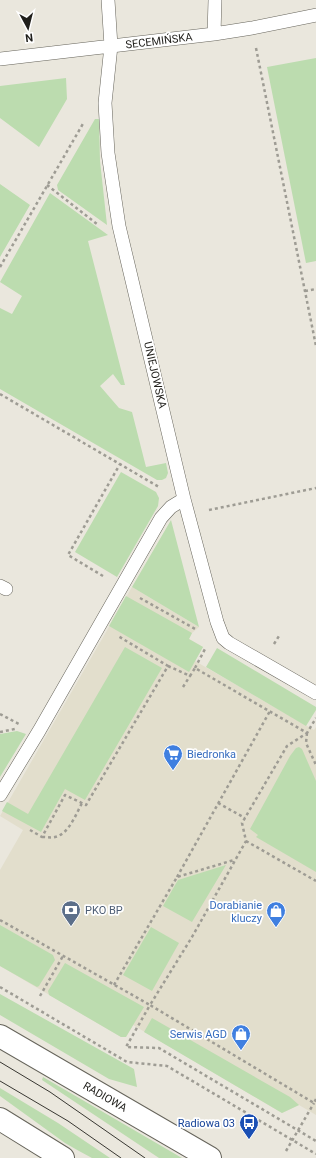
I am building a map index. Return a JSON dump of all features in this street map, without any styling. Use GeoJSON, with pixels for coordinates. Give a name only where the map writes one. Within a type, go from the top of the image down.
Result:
{"type":"FeatureCollection","features":[{"type":"Feature","properties":{"kind":"street","name":"RADIOWA"},"geometry":{"type":"LineString","coordinates":[[0,1036],[210,1158]]}},
{"type":"Feature","properties":{"kind":"street"},"geometry":{"type":"LineString","coordinates":[[0,1119],[63,1158]]}},
{"type":"Feature","properties":{"kind":"lane","name":"UNIEJOWSKA"},"geometry":{"type":"LineString","coordinates":[[108,0],[111,46],[105,103],[108,153],[119,226],[182,493],[220,632],[229,644],[316,693]]}},
{"type":"Feature","properties":{"kind":"lane"},"geometry":{"type":"LineString","coordinates":[[214,34],[215,0]]}},
{"type":"Feature","properties":{"kind":"lane","name":"SECEMIŃSKA"},"geometry":{"type":"LineString","coordinates":[[0,59],[214,34],[316,15]]}},
{"type":"Feature","properties":{"kind":"lane"},"geometry":{"type":"LineString","coordinates":[[0,794],[161,518],[182,493]]}},
{"type":"Feature","properties":{"kind":"path"},"geometry":{"type":"LineString","coordinates":[[252,28],[316,346]]}},
{"type":"Feature","properties":{"kind":"path"},"geometry":{"type":"LineString","coordinates":[[0,267],[85,119]]}},
{"type":"Feature","properties":{"kind":"path"},"geometry":{"type":"LineString","coordinates":[[47,185],[102,228],[119,226]]}},
{"type":"Feature","properties":{"kind":"path"},"geometry":{"type":"LineString","coordinates":[[306,291],[316,289]]}},
{"type":"Feature","properties":{"kind":"path"},"geometry":{"type":"LineString","coordinates":[[0,394],[167,490],[182,493]]}},
{"type":"Feature","properties":{"kind":"path"},"geometry":{"type":"LineString","coordinates":[[120,464],[68,556],[121,588],[206,635],[220,632]]}},
{"type":"Feature","properties":{"kind":"path"},"geometry":{"type":"LineString","coordinates":[[188,514],[316,488]]}},
{"type":"Feature","properties":{"kind":"path"},"geometry":{"type":"LineString","coordinates":[[99,625],[168,666],[190,676]]}},
{"type":"Feature","properties":{"kind":"path"},"geometry":{"type":"LineString","coordinates":[[42,837],[65,795],[86,805],[168,666]]}},
{"type":"Feature","properties":{"kind":"path"},"geometry":{"type":"LineString","coordinates":[[184,687],[195,668],[307,733]]}},
{"type":"Feature","properties":{"kind":"path"},"geometry":{"type":"LineString","coordinates":[[114,985],[177,877],[270,711]]}},
{"type":"Feature","properties":{"kind":"path"},"geometry":{"type":"LineString","coordinates":[[316,718],[307,733],[306,743],[316,765]]}},
{"type":"Feature","properties":{"kind":"path"},"geometry":{"type":"LineString","coordinates":[[307,733],[287,746],[242,823],[246,841],[192,937],[126,1046],[158,1048],[316,1141]]}},
{"type":"Feature","properties":{"kind":"path"},"geometry":{"type":"LineString","coordinates":[[30,830],[42,837],[53,838],[60,836],[67,830],[82,803]]}},
{"type":"Feature","properties":{"kind":"path"},"geometry":{"type":"LineString","coordinates":[[218,803],[245,818]]}},
{"type":"Feature","properties":{"kind":"path"},"geometry":{"type":"LineString","coordinates":[[246,841],[316,881]]}},
{"type":"Feature","properties":{"kind":"path"},"geometry":{"type":"LineString","coordinates":[[177,877],[235,860]]}},
{"type":"Feature","properties":{"kind":"path"},"geometry":{"type":"LineString","coordinates":[[0,920],[114,985],[314,1103]]}},
{"type":"Feature","properties":{"kind":"path"},"geometry":{"type":"LineString","coordinates":[[40,996],[63,956]]}},
{"type":"Feature","properties":{"kind":"path"},"geometry":{"type":"LineString","coordinates":[[0,987],[128,1062],[168,1066],[316,1154]]}},
{"type":"Feature","properties":{"kind":"path"},"geometry":{"type":"LineString","coordinates":[[286,1151],[316,1099]]}},
{"type":"Feature","properties":{"kind":"shaded area"},"geometry":{"type":"Polygon","coordinates":[[[132,587],[199,627],[192,633],[189,639],[203,647],[195,661],[314,730],[316,727],[316,1115],[299,1105],[282,1113],[133,1025],[126,1037],[121,1037],[0,966],[0,870],[23,830],[0,816],[132,587]]]}},
{"type":"Feature","properties":{"kind":"green space"},"geometry":{"type":"Polygon","coordinates":[[[316,58],[316,261],[306,263],[267,67],[316,58]]]}},
{"type":"Feature","properties":{"kind":"green space"},"geometry":{"type":"Polygon","coordinates":[[[66,78],[67,99],[39,147],[0,118],[0,86],[66,78]]]}},
{"type":"Feature","properties":{"kind":"green space"},"geometry":{"type":"Polygon","coordinates":[[[95,119],[99,119],[100,161],[107,225],[58,190],[57,185],[95,119]]]}},
{"type":"Feature","properties":{"kind":"green space"},"geometry":{"type":"Polygon","coordinates":[[[0,184],[30,205],[0,257],[0,184]]]}},
{"type":"Feature","properties":{"kind":"green space"},"geometry":{"type":"Polygon","coordinates":[[[50,193],[108,235],[88,241],[125,385],[121,385],[113,374],[100,386],[119,408],[132,412],[146,467],[166,463],[168,473],[166,478],[162,480],[157,480],[0,389],[0,308],[12,314],[22,296],[0,282],[50,193]]]}},
{"type":"Feature","properties":{"kind":"green space"},"geometry":{"type":"Polygon","coordinates":[[[121,472],[156,492],[159,498],[158,506],[117,577],[75,552],[121,472]]]}},
{"type":"Feature","properties":{"kind":"green space"},"geometry":{"type":"Polygon","coordinates":[[[171,520],[199,627],[132,587],[171,520]]]}},
{"type":"Feature","properties":{"kind":"green space"},"geometry":{"type":"Polygon","coordinates":[[[126,596],[192,633],[189,639],[203,647],[189,672],[109,626],[126,596]]]}},
{"type":"Feature","properties":{"kind":"green space"},"geometry":{"type":"Polygon","coordinates":[[[125,647],[162,668],[85,800],[65,789],[41,832],[2,811],[7,802],[28,814],[125,647]]]}},
{"type":"Feature","properties":{"kind":"green space"},"geometry":{"type":"Polygon","coordinates":[[[217,648],[316,707],[316,710],[306,726],[206,667],[217,648]]]}},
{"type":"Feature","properties":{"kind":"green space"},"geometry":{"type":"Polygon","coordinates":[[[17,731],[26,734],[0,777],[0,734],[17,731]]]}},
{"type":"Feature","properties":{"kind":"green space"},"geometry":{"type":"Polygon","coordinates":[[[299,747],[302,749],[316,781],[316,872],[256,837],[258,835],[250,829],[290,756],[296,748],[299,747]]]}},
{"type":"Feature","properties":{"kind":"green space"},"geometry":{"type":"Polygon","coordinates":[[[226,865],[192,922],[163,906],[178,880],[226,865]]]}},
{"type":"Feature","properties":{"kind":"green space"},"geometry":{"type":"Polygon","coordinates":[[[0,925],[53,955],[55,960],[39,986],[37,987],[0,966],[0,925]]]}},
{"type":"Feature","properties":{"kind":"green space"},"geometry":{"type":"Polygon","coordinates":[[[151,927],[179,943],[152,991],[123,975],[151,927]]]}},
{"type":"Feature","properties":{"kind":"green space"},"geometry":{"type":"Polygon","coordinates":[[[65,963],[144,1007],[126,1037],[121,1037],[49,995],[48,991],[65,963]]]}},
{"type":"Feature","properties":{"kind":"green space"},"geometry":{"type":"Polygon","coordinates":[[[0,994],[134,1069],[137,1087],[109,1079],[0,1015],[0,994]]]}},
{"type":"Feature","properties":{"kind":"green space"},"geometry":{"type":"Polygon","coordinates":[[[152,1018],[290,1097],[299,1105],[282,1113],[144,1032],[152,1018]]]}},
{"type":"Feature","properties":{"kind":"green space"},"geometry":{"type":"Polygon","coordinates":[[[43,1077],[182,1158],[159,1158],[42,1080],[43,1077]]]}},
{"type":"Feature","properties":{"kind":"green space"},"geometry":{"type":"Polygon","coordinates":[[[0,1088],[58,1123],[110,1158],[92,1158],[65,1143],[0,1096],[0,1088]]]}},
{"type":"Feature","properties":{"kind":"tram line"},"geometry":{"type":"LineString","coordinates":[[0,1062],[50,1092],[145,1158]]}},
{"type":"Feature","properties":{"kind":"tram line"},"geometry":{"type":"LineString","coordinates":[[0,1081],[68,1121],[121,1158]]}},
{"type":"Feature","properties":{"kind":"place","name":"Biedronka"},"geometry":{"type":"Point","coordinates":[173,771]}},
{"type":"Feature","properties":{"kind":"place","name":"PKO BP"},"geometry":{"type":"Point","coordinates":[71,927]}},
{"type":"Feature","properties":{"kind":"place","name":"Dorabianie kluczy"},"geometry":{"type":"Point","coordinates":[276,928]}},
{"type":"Feature","properties":{"kind":"place","name":"Serwis AGD"},"geometry":{"type":"Point","coordinates":[241,1051]}},
{"type":"Feature","properties":{"kind":"place","name":"Radiowa 03"},"geometry":{"type":"Point","coordinates":[249,1140]}}]}
